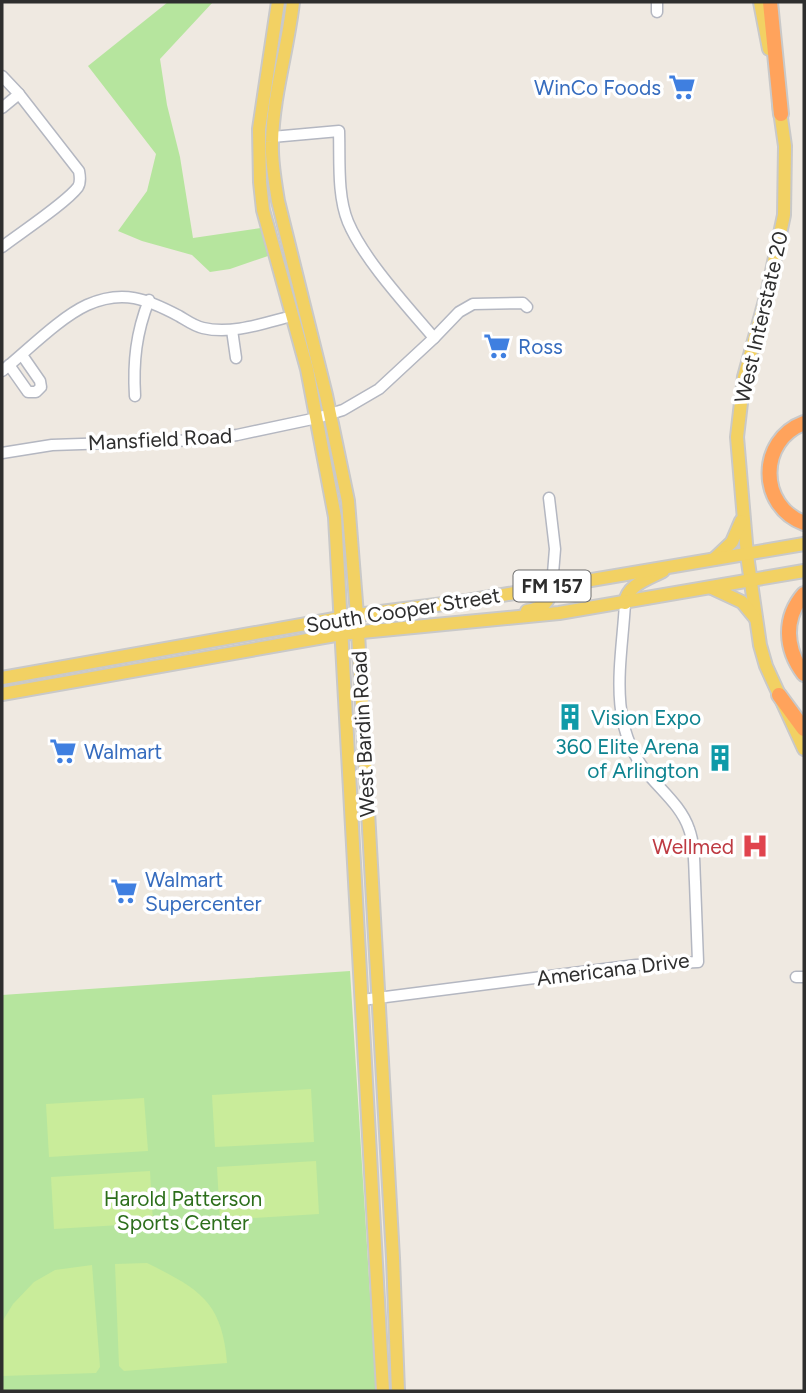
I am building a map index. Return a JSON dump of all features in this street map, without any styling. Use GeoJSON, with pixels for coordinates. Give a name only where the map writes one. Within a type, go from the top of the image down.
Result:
{"type":"FeatureCollection","features":[{"type":"Feature","properties":{"kind":"highway"},"geometry":{"type":"LineString","coordinates":[[770,2],[781,114]]}},
{"type":"Feature","properties":{"kind":"highway"},"geometry":{"type":"LineString","coordinates":[[804,423],[789,431],[776,444],[769,474],[770,486],[780,506],[793,519],[804,523]]}},
{"type":"Feature","properties":{"kind":"highway"},"geometry":{"type":"LineString","coordinates":[[804,594],[792,614],[789,636],[792,654],[804,674]]}},
{"type":"Feature","properties":{"kind":"highway"},"geometry":{"type":"LineString","coordinates":[[779,695],[804,729]]}},
{"type":"Feature","properties":{"kind":"main road","name":"West Bardin Road"},"geometry":{"type":"LineString","coordinates":[[278,2],[259,129],[260,182],[263,210],[292,316],[348,501],[358,631],[398,1391]]}},
{"type":"Feature","properties":{"kind":"main road","name":"West Bardin Road"},"geometry":{"type":"LineString","coordinates":[[293,2],[272,137],[273,168],[323,416],[335,517],[378,1259],[383,1391]]}},
{"type":"Feature","properties":{"kind":"main road","name":"West Interstate 20"},"geometry":{"type":"LineString","coordinates":[[760,2],[785,146],[784,215],[768,290],[744,377],[737,437],[747,555],[766,666],[804,749]]}},
{"type":"Feature","properties":{"kind":"main road"},"geometry":{"type":"LineString","coordinates":[[711,561],[732,542],[740,528],[743,510]]}},
{"type":"Feature","properties":{"kind":"main road","name":"South Cooper Street"},"geometry":{"type":"LineString","coordinates":[[2,678],[357,615],[467,601],[804,544]]}},
{"type":"Feature","properties":{"kind":"main road"},"geometry":{"type":"LineString","coordinates":[[625,603],[626,595],[631,589],[670,568]]}},
{"type":"Feature","properties":{"kind":"main road","name":"South Cooper Street"},"geometry":{"type":"LineString","coordinates":[[2,694],[358,631],[493,619],[625,603],[804,571]]}},
{"type":"Feature","properties":{"kind":"main road"},"geometry":{"type":"LineString","coordinates":[[493,619],[538,609],[547,602],[552,586]]}},
{"type":"Feature","properties":{"kind":"main road"},"geometry":{"type":"LineString","coordinates":[[712,588],[742,602],[757,620]]}},
{"type":"Feature","properties":{"kind":"main road"},"geometry":{"type":"LineString","coordinates":[[353,822],[368,820]]}},
{"type":"Feature","properties":{"kind":"main road"},"geometry":{"type":"LineString","coordinates":[[378,1259],[393,1258]]}},
{"type":"Feature","properties":{"kind":"street"},"geometry":{"type":"LineString","coordinates":[[2,76],[79,170],[80,179],[79,186],[68,196],[2,247]]}},
{"type":"Feature","properties":{"kind":"street"},"geometry":{"type":"LineString","coordinates":[[2,108],[19,94]]}},
{"type":"Feature","properties":{"kind":"street"},"geometry":{"type":"LineString","coordinates":[[272,137],[339,131],[341,189],[348,222],[379,270],[434,338]]}},
{"type":"Feature","properties":{"kind":"street"},"geometry":{"type":"LineString","coordinates":[[22,355],[40,381],[41,387],[36,393],[28,392],[5,368],[73,313],[112,298],[133,297],[149,300],[201,328],[232,330],[292,316]]}},
{"type":"Feature","properties":{"kind":"street"},"geometry":{"type":"LineString","coordinates":[[135,396],[134,353],[139,325],[149,300]]}},
{"type":"Feature","properties":{"kind":"street","name":"Mansfield Road"},"geometry":{"type":"LineString","coordinates":[[2,453],[52,445],[201,440],[323,416],[363,400],[379,389],[459,313],[473,304],[523,303],[527,307]]}},
{"type":"Feature","properties":{"kind":"street"},"geometry":{"type":"LineString","coordinates":[[232,330],[236,358]]}},
{"type":"Feature","properties":{"kind":"street"},"geometry":{"type":"LineString","coordinates":[[549,498],[555,549],[552,586]]}},
{"type":"Feature","properties":{"kind":"street","name":"Americana Drive"},"geometry":{"type":"LineString","coordinates":[[362,1000],[636,965],[698,962],[690,832],[681,812],[643,768],[626,732],[620,710],[618,679],[622,659],[625,603]]}},
{"type":"Feature","properties":{"kind":"green space"},"geometry":{"type":"Polygon","coordinates":[[[168,2],[213,2],[160,59],[193,238],[261,228],[268,256],[230,269],[210,272],[192,255],[142,241],[118,231],[147,191],[156,154],[88,66],[168,2]]]}},
{"type":"Feature","properties":{"kind":"green space","name":"Harold Patterson Sports Center"},"geometry":{"type":"Polygon","coordinates":[[[350,971],[376,1391],[2,1391],[2,995],[350,971]]]}},
{"type":"Feature","properties":{"kind":"green space"},"geometry":{"type":"Polygon","coordinates":[[[311,1089],[314,1142],[215,1147],[212,1095],[311,1089]]]}},
{"type":"Feature","properties":{"kind":"green space"},"geometry":{"type":"Polygon","coordinates":[[[144,1098],[148,1151],[49,1157],[46,1104],[144,1098]]]}},
{"type":"Feature","properties":{"kind":"green space"},"geometry":{"type":"Polygon","coordinates":[[[316,1161],[319,1214],[220,1220],[217,1167],[316,1161]]]}},
{"type":"Feature","properties":{"kind":"green space"},"geometry":{"type":"Polygon","coordinates":[[[150,1171],[153,1223],[54,1229],[51,1177],[150,1171]]]}},
{"type":"Feature","properties":{"kind":"green space"},"geometry":{"type":"Polygon","coordinates":[[[147,1263],[181,1281],[205,1300],[220,1325],[227,1363],[124,1371],[119,1366],[115,1264],[147,1263]]]}},
{"type":"Feature","properties":{"kind":"green space"},"geometry":{"type":"Polygon","coordinates":[[[92,1265],[100,1367],[96,1373],[2,1376],[2,1322],[13,1304],[34,1282],[55,1270],[92,1265]]]}},
{"type":"Feature","properties":{"kind":"place","name":"WinCo Foods"},"geometry":{"type":"Point","coordinates":[682,87]}},
{"type":"Feature","properties":{"kind":"place","name":"Ross"},"geometry":{"type":"Point","coordinates":[497,346]}},
{"type":"Feature","properties":{"kind":"place","name":"Vision Expo"},"geometry":{"type":"Point","coordinates":[570,717]}},
{"type":"Feature","properties":{"kind":"place","name":"Walmart"},"geometry":{"type":"Point","coordinates":[63,751]}},
{"type":"Feature","properties":{"kind":"place","name":"360 Elite Arena of Arlington"},"geometry":{"type":"Point","coordinates":[720,758]}},
{"type":"Feature","properties":{"kind":"place","name":"Wellmed"},"geometry":{"type":"Point","coordinates":[755,846]}},
{"type":"Feature","properties":{"kind":"place","name":"Walmart Supercenter"},"geometry":{"type":"Point","coordinates":[124,891]}}]}
